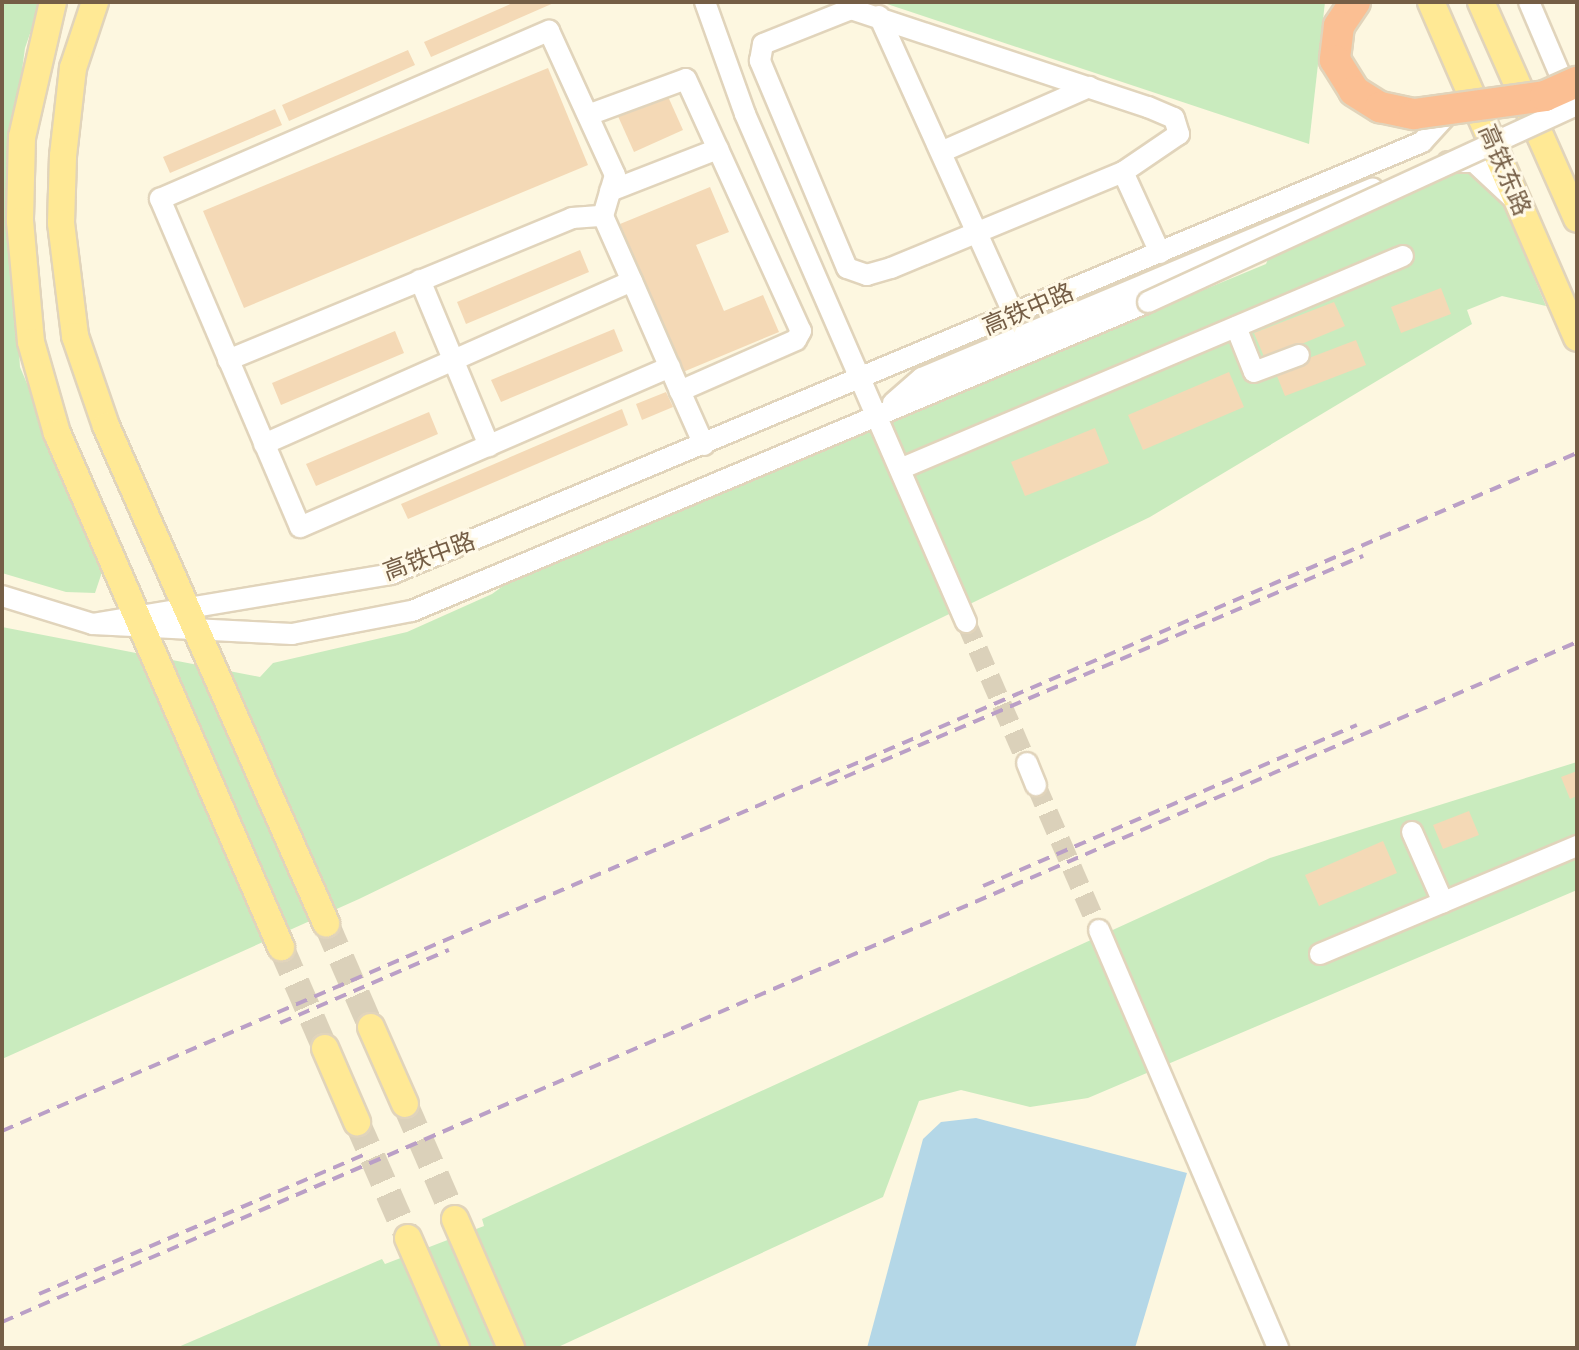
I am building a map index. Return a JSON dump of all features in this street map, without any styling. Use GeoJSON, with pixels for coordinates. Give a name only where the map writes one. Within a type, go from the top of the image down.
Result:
{"type":"FeatureCollection","features":[{"type":"Feature","properties":{"kind":"highway"},"geometry":{"type":"LineString","coordinates":[[1355,2],[1339,26],[1335,60],[1354,91],[1380,107],[1414,114],[1545,96],[1577,82]]}},
{"type":"Feature","properties":{"kind":"main road"},"geometry":{"type":"LineString","coordinates":[[53,2],[22,137],[20,221],[31,342],[57,433],[281,947]]}},
{"type":"Feature","properties":{"kind":"main road"},"geometry":{"type":"LineString","coordinates":[[95,2],[73,68],[63,156],[61,223],[75,336],[106,426],[326,923]]}},
{"type":"Feature","properties":{"kind":"main road","name":"高铁东路"},"geometry":{"type":"LineString","coordinates":[[1431,2],[1577,338]]}},
{"type":"Feature","properties":{"kind":"main road","name":"高铁东路"},"geometry":{"type":"LineString","coordinates":[[1481,2],[1577,219]]}},
{"type":"Feature","properties":{"kind":"main road"},"geometry":{"type":"LineString","coordinates":[[371,1027],[405,1104]]}},
{"type":"Feature","properties":{"kind":"main road"},"geometry":{"type":"LineString","coordinates":[[325,1048],[357,1122]]}},
{"type":"Feature","properties":{"kind":"main road"},"geometry":{"type":"LineString","coordinates":[[455,1219],[511,1348]]}},
{"type":"Feature","properties":{"kind":"main road"},"geometry":{"type":"LineString","coordinates":[[408,1238],[456,1348]]}},
{"type":"Feature","properties":{"kind":"street"},"geometry":{"type":"LineString","coordinates":[[705,2],[860,381],[966,622]]}},
{"type":"Feature","properties":{"kind":"street"},"geometry":{"type":"LineString","coordinates":[[1529,2],[1577,114]]}},
{"type":"Feature","properties":{"kind":"street"},"geometry":{"type":"LineString","coordinates":[[851,9],[1089,87],[1174,118],[1179,134],[1173,145],[1123,172],[978,233],[867,275],[847,268],[760,61],[763,44],[829,14],[851,9]]}},
{"type":"Feature","properties":{"kind":"street"},"geometry":{"type":"LineString","coordinates":[[879,16],[1014,315]]}},
{"type":"Feature","properties":{"kind":"street"},"geometry":{"type":"LineString","coordinates":[[670,367],[300,527],[160,199],[549,31],[615,175],[603,216],[670,367],[704,445]]}},
{"type":"Feature","properties":{"kind":"street","name":"高铁中路"},"geometry":{"type":"LineString","coordinates":[[2,596],[93,624],[194,619],[391,574],[860,381],[1422,142],[1454,108],[1461,67]]}},
{"type":"Feature","properties":{"kind":"street"},"geometry":{"type":"LineString","coordinates":[[588,115],[678,76],[718,149],[801,331],[796,340],[680,391]]}},
{"type":"Feature","properties":{"kind":"street"},"geometry":{"type":"LineString","coordinates":[[941,152],[1089,87]]}},
{"type":"Feature","properties":{"kind":"street","name":"高铁中路"},"geometry":{"type":"LineString","coordinates":[[194,619],[292,634],[412,611],[1148,302],[1577,105]]}},
{"type":"Feature","properties":{"kind":"street"},"geometry":{"type":"LineString","coordinates":[[610,191],[718,149]]}},
{"type":"Feature","properties":{"kind":"street","name":"高铁中路"},"geometry":{"type":"LineString","coordinates":[[877,416],[922,378],[1437,162],[1474,162],[1520,205]]}},
{"type":"Feature","properties":{"kind":"street"},"geometry":{"type":"LineString","coordinates":[[1123,172],[1160,253]]}},
{"type":"Feature","properties":{"kind":"street"},"geometry":{"type":"LineString","coordinates":[[228,360],[572,218],[603,216]]}},
{"type":"Feature","properties":{"kind":"street"},"geometry":{"type":"LineString","coordinates":[[900,469],[1403,256]]}},
{"type":"Feature","properties":{"kind":"street"},"geometry":{"type":"LineString","coordinates":[[420,280],[489,446]]}},
{"type":"Feature","properties":{"kind":"street"},"geometry":{"type":"LineString","coordinates":[[264,444],[632,281]]}},
{"type":"Feature","properties":{"kind":"street"},"geometry":{"type":"LineString","coordinates":[[1236,327],[1254,372],[1299,355]]}},
{"type":"Feature","properties":{"kind":"street"},"geometry":{"type":"LineString","coordinates":[[1027,763],[1036,785]]}},
{"type":"Feature","properties":{"kind":"street"},"geometry":{"type":"LineString","coordinates":[[1412,832],[1443,902]]}},
{"type":"Feature","properties":{"kind":"street"},"geometry":{"type":"LineString","coordinates":[[1320,954],[1577,846]]}},
{"type":"Feature","properties":{"kind":"street"},"geometry":{"type":"LineString","coordinates":[[1099,930],[1278,1348]]}},
{"type":"Feature","properties":{"kind":"green space"},"geometry":{"type":"Polygon","coordinates":[[[2,2],[41,2],[25,48],[8,174],[20,367],[104,566],[95,593],[66,592],[2,573],[2,2]]]}},
{"type":"Feature","properties":{"kind":"green space"},"geometry":{"type":"Polygon","coordinates":[[[881,2],[1325,2],[1309,144],[881,2]]]}},
{"type":"Feature","properties":{"kind":"green space"},"geometry":{"type":"Polygon","coordinates":[[[1451,171],[1475,174],[1505,207],[1546,306],[1502,296],[1467,310],[1472,324],[1150,517],[359,899],[2,1059],[2,627],[260,677],[273,663],[407,632],[492,594],[524,571],[1266,264],[1271,252],[1451,171]]]}},
{"type":"Feature","properties":{"kind":"green space"},"geometry":{"type":"Polygon","coordinates":[[[1577,762],[1577,890],[1088,1098],[1030,1107],[961,1090],[919,1101],[883,1197],[556,1348],[176,1348],[382,1259],[385,1264],[484,1226],[482,1219],[1270,858],[1577,762]]]}},
{"type":"Feature","properties":{"kind":"water"},"geometry":{"type":"Polygon","coordinates":[[[976,1118],[1187,1173],[1135,1348],[867,1348],[923,1139],[941,1122],[976,1118]]]}},
{"type":"Feature","properties":{"kind":"building"},"geometry":{"type":"Polygon","coordinates":[[[515,2],[556,2],[431,57],[424,42],[515,2]]]}},
{"type":"Feature","properties":{"kind":"building"},"geometry":{"type":"Polygon","coordinates":[[[408,50],[415,65],[289,121],[282,105],[408,50]]]}},
{"type":"Feature","properties":{"kind":"building"},"geometry":{"type":"Polygon","coordinates":[[[548,68],[588,165],[244,308],[203,211],[548,68]]]}},
{"type":"Feature","properties":{"kind":"building"},"geometry":{"type":"Polygon","coordinates":[[[666,92],[683,130],[634,152],[617,114],[666,92]]]}},
{"type":"Feature","properties":{"kind":"building"},"geometry":{"type":"Polygon","coordinates":[[[275,109],[282,125],[170,173],[163,157],[275,109]]]}},
{"type":"Feature","properties":{"kind":"building"},"geometry":{"type":"Polygon","coordinates":[[[710,187],[729,232],[696,245],[724,311],[763,295],[779,332],[683,372],[620,224],[710,187]]]}},
{"type":"Feature","properties":{"kind":"building"},"geometry":{"type":"Polygon","coordinates":[[[580,250],[589,272],[466,324],[457,302],[580,250]]]}},
{"type":"Feature","properties":{"kind":"building"},"geometry":{"type":"Polygon","coordinates":[[[1441,288],[1451,314],[1401,333],[1391,307],[1441,288]]]}},
{"type":"Feature","properties":{"kind":"building"},"geometry":{"type":"Polygon","coordinates":[[[1334,302],[1345,326],[1265,359],[1254,333],[1334,302]]]}},
{"type":"Feature","properties":{"kind":"building"},"geometry":{"type":"Polygon","coordinates":[[[614,329],[623,351],[501,402],[491,380],[614,329]]]}},
{"type":"Feature","properties":{"kind":"building"},"geometry":{"type":"Polygon","coordinates":[[[395,331],[404,353],[281,405],[272,383],[395,331]]]}},
{"type":"Feature","properties":{"kind":"building"},"geometry":{"type":"Polygon","coordinates":[[[1356,340],[1366,365],[1285,396],[1275,371],[1356,340]]]}},
{"type":"Feature","properties":{"kind":"building"},"geometry":{"type":"Polygon","coordinates":[[[1229,372],[1244,407],[1143,450],[1128,415],[1229,372]]]}},
{"type":"Feature","properties":{"kind":"building"},"geometry":{"type":"Polygon","coordinates":[[[666,392],[673,407],[642,420],[636,404],[666,392]]]}},
{"type":"Feature","properties":{"kind":"building"},"geometry":{"type":"Polygon","coordinates":[[[622,409],[628,425],[408,519],[401,504],[622,409]]]}},
{"type":"Feature","properties":{"kind":"building"},"geometry":{"type":"Polygon","coordinates":[[[429,412],[438,434],[316,486],[306,464],[429,412]]]}},
{"type":"Feature","properties":{"kind":"building"},"geometry":{"type":"Polygon","coordinates":[[[1095,428],[1109,463],[1025,496],[1011,462],[1095,428]]]}},
{"type":"Feature","properties":{"kind":"building"},"geometry":{"type":"Polygon","coordinates":[[[1577,771],[1577,796],[1570,799],[1561,777],[1577,771]]]}},
{"type":"Feature","properties":{"kind":"building"},"geometry":{"type":"Polygon","coordinates":[[[1469,811],[1479,835],[1443,849],[1433,825],[1469,811]]]}},
{"type":"Feature","properties":{"kind":"building"},"geometry":{"type":"Polygon","coordinates":[[[1383,841],[1397,873],[1319,906],[1305,875],[1383,841]]]}},
{"type":"Feature","properties":{"kind":"tunnel"},"geometry":{"type":"LineString","coordinates":[[966,622],[1027,763]]}},
{"type":"Feature","properties":{"kind":"tunnel"},"geometry":{"type":"LineString","coordinates":[[1036,785],[1099,930]]}},
{"type":"Feature","properties":{"kind":"tunnel"},"geometry":{"type":"LineString","coordinates":[[326,923],[371,1027]]}},
{"type":"Feature","properties":{"kind":"tunnel"},"geometry":{"type":"LineString","coordinates":[[281,947],[325,1048]]}},
{"type":"Feature","properties":{"kind":"tunnel"},"geometry":{"type":"LineString","coordinates":[[405,1104],[455,1219]]}},
{"type":"Feature","properties":{"kind":"tunnel"},"geometry":{"type":"LineString","coordinates":[[357,1122],[408,1238]]}},
{"type":"Feature","properties":{"kind":"railway"},"geometry":{"type":"LineString","coordinates":[[2,1131],[1577,453]]}},
{"type":"Feature","properties":{"kind":"railway"},"geometry":{"type":"LineString","coordinates":[[826,785],[1363,556]]}},
{"type":"Feature","properties":{"kind":"railway"},"geometry":{"type":"LineString","coordinates":[[2,1322],[1577,642]]}},
{"type":"Feature","properties":{"kind":"railway"},"geometry":{"type":"LineString","coordinates":[[983,886],[1357,725]]}},
{"type":"Feature","properties":{"kind":"railway"},"geometry":{"type":"LineString","coordinates":[[280,1023],[449,950]]}},
{"type":"Feature","properties":{"kind":"railway"},"geometry":{"type":"LineString","coordinates":[[39,1294],[366,1154]]}}]}
